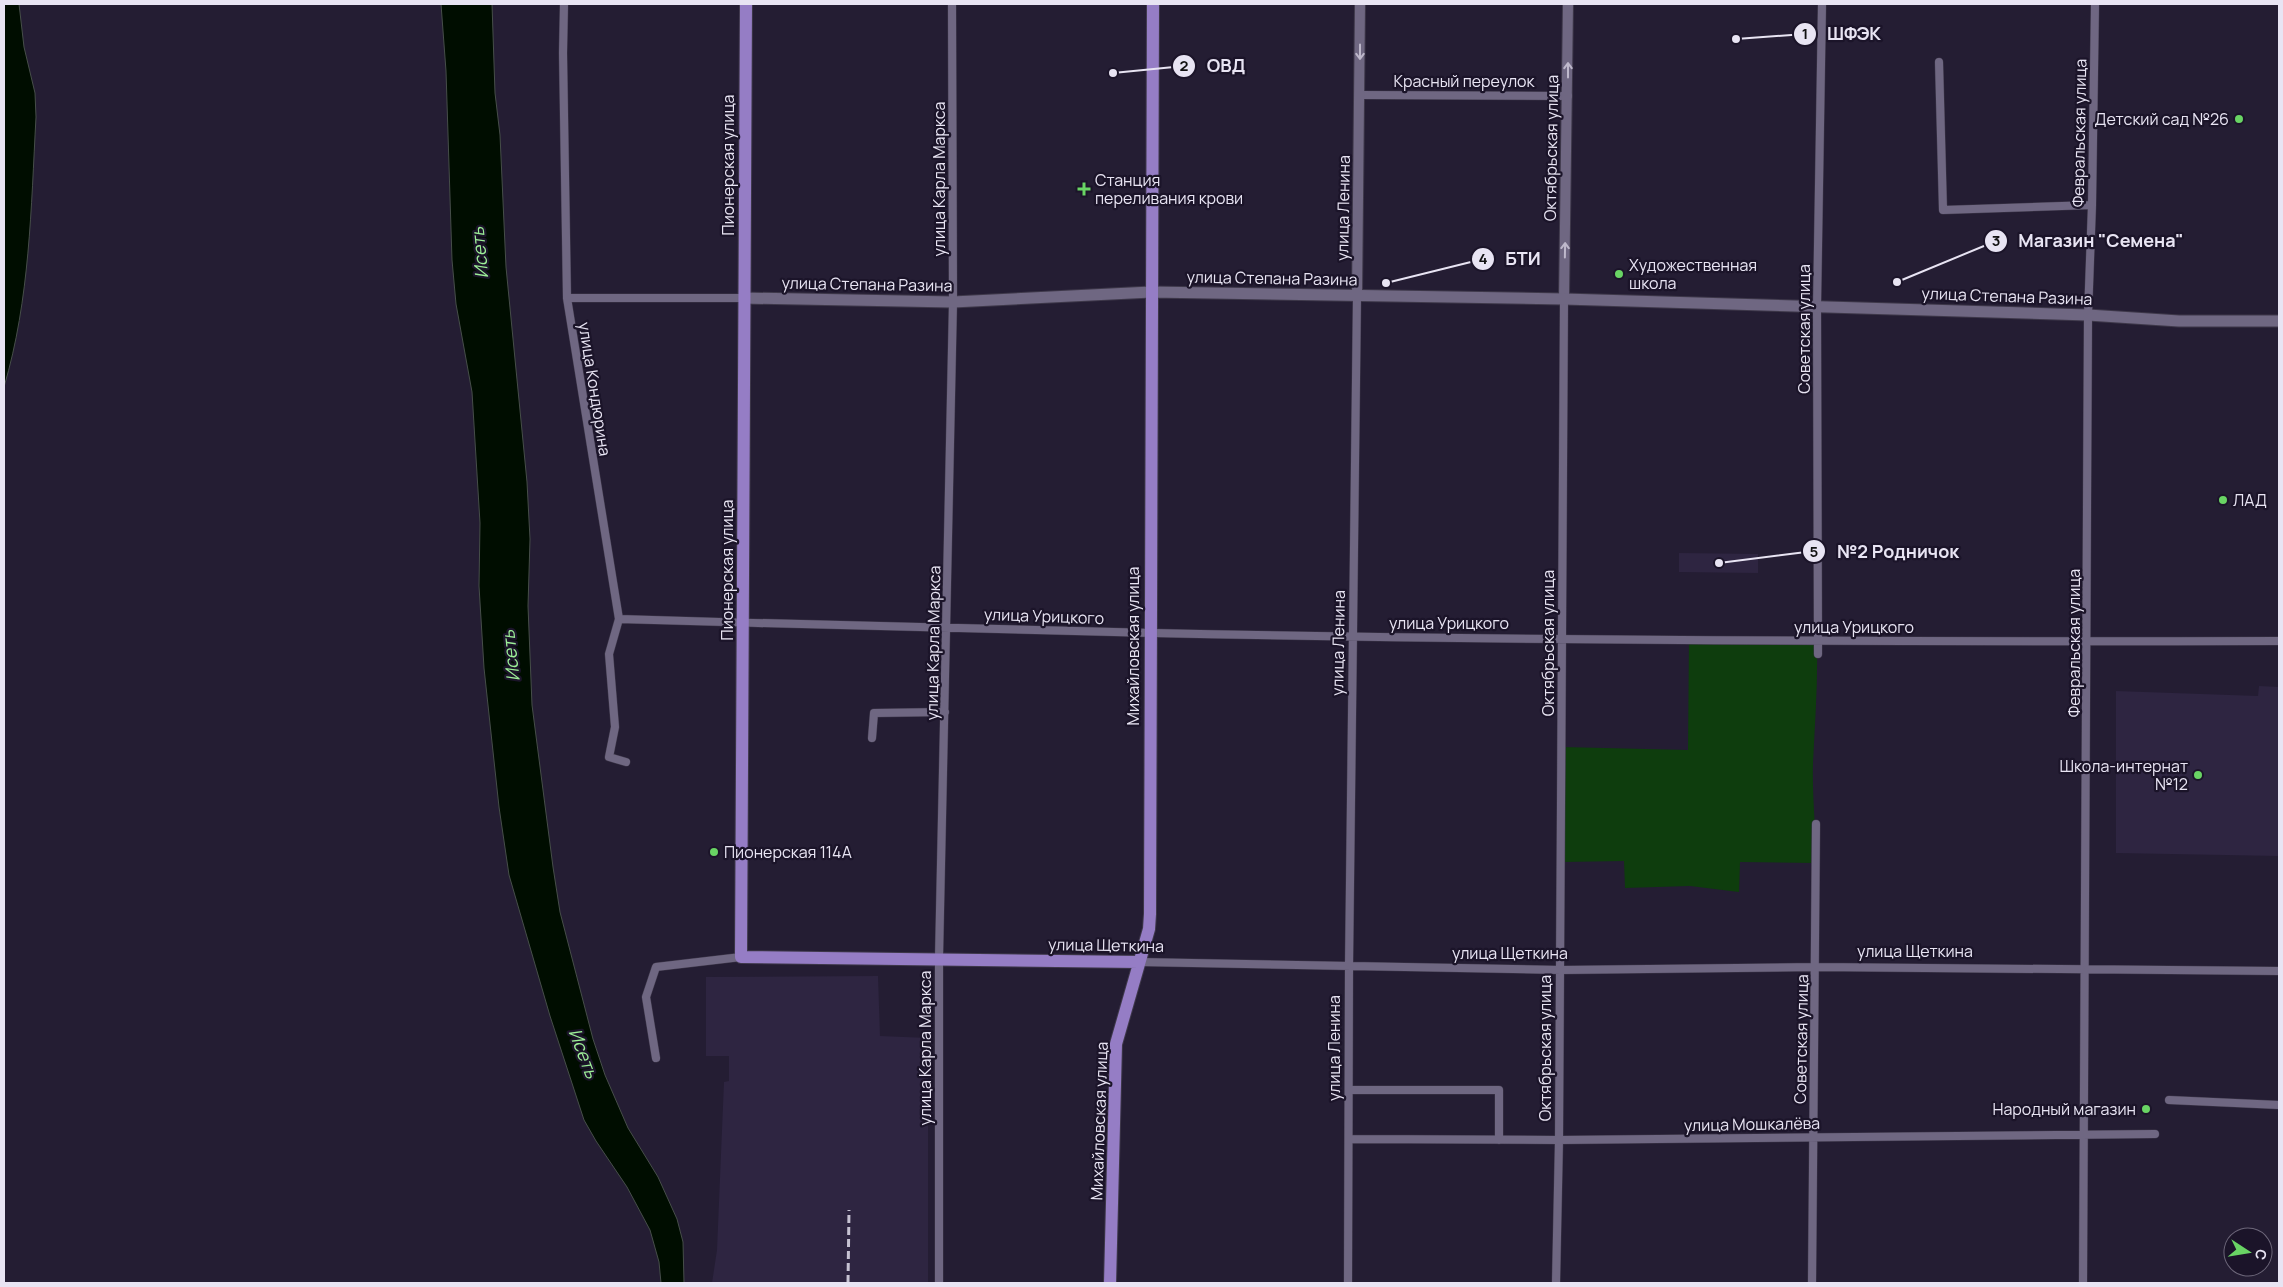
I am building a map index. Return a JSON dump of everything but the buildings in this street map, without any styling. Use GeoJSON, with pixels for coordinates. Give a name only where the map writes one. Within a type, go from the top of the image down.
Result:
{"type":"FeatureCollection","features":[{"type":"Feature","properties":{"kind":"main road","name":"Пионерская улица"},"geometry":{"type":"LineString","coordinates":[[741,957],[746,4]]}},
{"type":"Feature","properties":{"kind":"main road","name":"Михайловская улица"},"geometry":{"type":"LineString","coordinates":[[1110,1283],[1116,1044],[1149,929],[1150,914],[1150,292],[1153,4]]}},
{"type":"Feature","properties":{"kind":"main road","name":"улица Степана Разина"},"geometry":{"type":"LineString","coordinates":[[743,298],[953,302],[1150,292],[1564,298],[2088,314],[2180,321],[2279,321]]}},
{"type":"Feature","properties":{"kind":"main road","name":"улица Щеткина"},"geometry":{"type":"LineString","coordinates":[[741,957],[1139,962]]}},
{"type":"Feature","properties":{"kind":"street","name":"улица Кондюрина"},"geometry":{"type":"LineString","coordinates":[[564,4],[567,298],[619,619],[609,654],[615,727],[609,757],[626,762]]}},
{"type":"Feature","properties":{"kind":"street","name":"улица Карла Маркса"},"geometry":{"type":"LineString","coordinates":[[939,1283],[939,958],[953,302],[952,4]]}},
{"type":"Feature","properties":{"kind":"street","name":"улица Ленина"},"geometry":{"type":"LineString","coordinates":[[1348,1283],[1349,967],[1360,4]]}},
{"type":"Feature","properties":{"kind":"street","name":"Октябрьская улица"},"geometry":{"type":"LineString","coordinates":[[1556,1283],[1560,1140],[1564,298],[1568,4]]}},
{"type":"Feature","properties":{"kind":"street","name":"Советская улица"},"geometry":{"type":"LineString","coordinates":[[1818,654],[1817,307],[1822,4]]}},
{"type":"Feature","properties":{"kind":"street","name":"Февральская улица"},"geometry":{"type":"LineString","coordinates":[[2083,1283],[2088,642],[2088,314],[2092,205],[2094,4]]}},
{"type":"Feature","properties":{"kind":"street"},"geometry":{"type":"LineString","coordinates":[[1939,62],[1944,210],[2092,205]]}},
{"type":"Feature","properties":{"kind":"street","name":"Красный переулок"},"geometry":{"type":"LineString","coordinates":[[1360,95],[1568,96]]}},
{"type":"Feature","properties":{"kind":"street"},"geometry":{"type":"LineString","coordinates":[[567,298],[743,298]]}},
{"type":"Feature","properties":{"kind":"street","name":"улица Урицкого"},"geometry":{"type":"LineString","coordinates":[[619,619],[1149,633],[1353,636],[1817,641],[2279,642]]}},
{"type":"Feature","properties":{"kind":"street"},"geometry":{"type":"LineString","coordinates":[[872,738],[874,713],[945,712]]}},
{"type":"Feature","properties":{"kind":"street","name":"Советская улица"},"geometry":{"type":"LineString","coordinates":[[1812,1283],[1816,824]]}},
{"type":"Feature","properties":{"kind":"street"},"geometry":{"type":"LineString","coordinates":[[656,1058],[646,997],[656,967],[741,957]]}},
{"type":"Feature","properties":{"kind":"street","name":"улица Щеткина"},"geometry":{"type":"LineString","coordinates":[[1139,962],[1561,970],[1816,967],[2279,971]]}},
{"type":"Feature","properties":{"kind":"street"},"geometry":{"type":"LineString","coordinates":[[1349,1090],[1499,1090],[1499,1140]]}},
{"type":"Feature","properties":{"kind":"street"},"geometry":{"type":"LineString","coordinates":[[2169,1100],[2279,1105]]}},
{"type":"Feature","properties":{"kind":"street","name":"улица Мошкалёва"},"geometry":{"type":"LineString","coordinates":[[1349,1139],[1560,1140],[2156,1134]]}},
{"type":"Feature","properties":{"kind":"shaded area"},"geometry":{"type":"Polygon","coordinates":[[[1679,553],[1758,554],[1758,573],[1679,572],[1679,553]]]}},
{"type":"Feature","properties":{"kind":"shaded area","name":"Школа-интернат №12"},"geometry":{"type":"Polygon","coordinates":[[[2259,686],[2279,687],[2279,856],[2116,853],[2116,691],[2258,696],[2259,686]]]}},
{"type":"Feature","properties":{"kind":"shaded area"},"geometry":{"type":"Polygon","coordinates":[[[878,976],[880,1036],[928,1038],[928,1283],[712,1283],[717,1250],[724,1082],[729,1081],[729,1056],[706,1056],[706,977],[878,976]]]}},
{"type":"Feature","properties":{"kind":"green space"},"geometry":{"type":"Polygon","coordinates":[[[1689,639],[1817,641],[1817,687],[1813,763],[1816,863],[1740,862],[1739,892],[1690,886],[1625,888],[1624,861],[1562,862],[1562,747],[1688,750],[1689,639]]]}},
{"type":"Feature","properties":{"kind":"water"},"geometry":{"type":"Polygon","coordinates":[[[4,4],[19,4],[24,47],[35,93],[36,117],[31,219],[24,287],[13,354],[4,387],[4,4]]]}},
{"type":"Feature","properties":{"kind":"water","name":"Исеть"},"geometry":{"type":"Polygon","coordinates":[[[441,4],[492,4],[495,93],[500,135],[506,267],[527,482],[530,539],[528,606],[532,705],[560,912],[593,1039],[605,1075],[628,1128],[658,1177],[677,1219],[683,1242],[684,1283],[661,1283],[659,1262],[650,1230],[627,1187],[584,1120],[550,1016],[509,875],[499,807],[484,668],[479,586],[480,523],[472,392],[456,304],[452,260],[446,71],[441,4]]]}},
{"type":"Feature","properties":{"kind":"railway"},"geometry":{"type":"LineString","coordinates":[[848,1283],[849,1210]]}},
{"type":"Feature","properties":{"kind":"place","name":"ШФЭК"},"geometry":{"type":"Point","coordinates":[1736,39]}},
{"type":"Feature","properties":{"kind":"place","name":"ОВД"},"geometry":{"type":"Point","coordinates":[1113,73]}},
{"type":"Feature","properties":{"kind":"place","name":"Детский сад №26"},"geometry":{"type":"Point","coordinates":[2239,119]}},
{"type":"Feature","properties":{"kind":"place","name":"Станция переливания крови"},"geometry":{"type":"Point","coordinates":[1084,189]}},
{"type":"Feature","properties":{"kind":"place","name":"Художественная школа"},"geometry":{"type":"Point","coordinates":[1619,274]}},
{"type":"Feature","properties":{"kind":"place","name":"Магазин \"Семена\""},"geometry":{"type":"Point","coordinates":[1897,282]}},
{"type":"Feature","properties":{"kind":"place","name":"БТИ"},"geometry":{"type":"Point","coordinates":[1386,283]}},
{"type":"Feature","properties":{"kind":"place","name":"ЛАД"},"geometry":{"type":"Point","coordinates":[2223,500]}},
{"type":"Feature","properties":{"kind":"place","name":"№2 Родничок"},"geometry":{"type":"Point","coordinates":[1719,563]}},
{"type":"Feature","properties":{"kind":"place","name":"Школа-интернат №12"},"geometry":{"type":"Point","coordinates":[2198,775]}},
{"type":"Feature","properties":{"kind":"place","name":"Пионерская 114А"},"geometry":{"type":"Point","coordinates":[714,852]}},
{"type":"Feature","properties":{"kind":"place","name":"Народный магазин"},"geometry":{"type":"Point","coordinates":[2146,1109]}}]}
